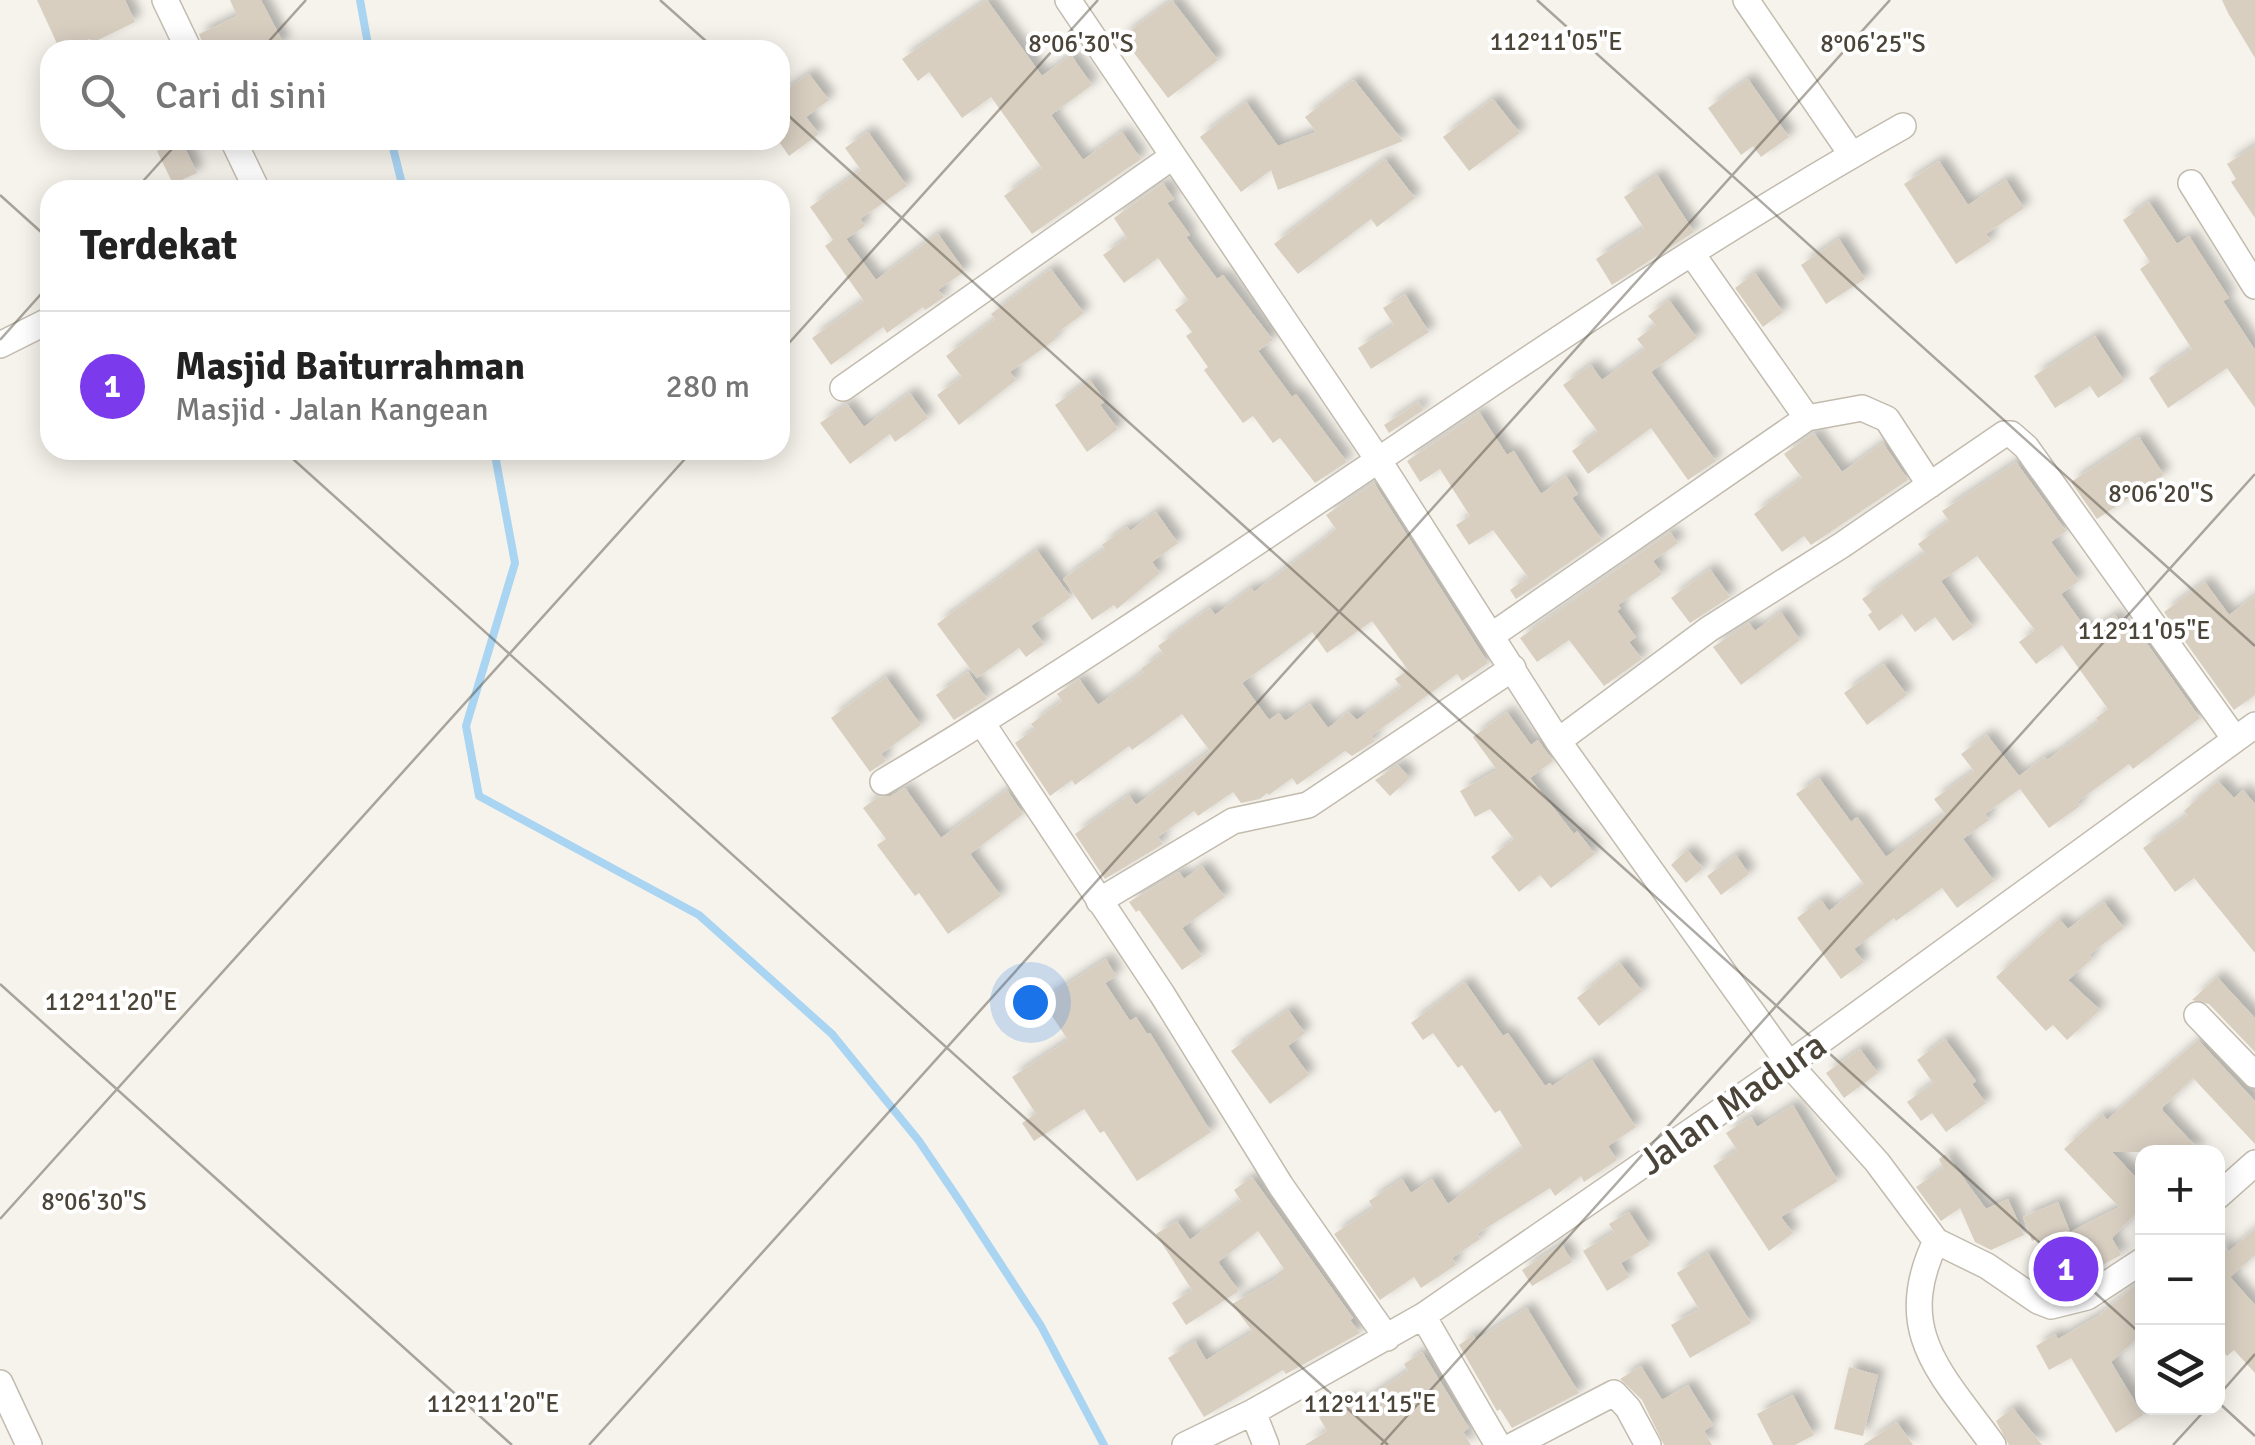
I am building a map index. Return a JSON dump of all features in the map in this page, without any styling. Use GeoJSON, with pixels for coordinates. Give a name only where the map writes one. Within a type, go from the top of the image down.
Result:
{"type":"FeatureCollection","features":[{"type":"Feature","properties":{"kind":"street"},"geometry":{"type":"LineString","coordinates":[[165,0],[184,40]]}},
{"type":"Feature","properties":{"kind":"street"},"geometry":{"type":"LineString","coordinates":[[1068,0],[1379,461],[1558,741],[1789,1064],[1877,1162],[1936,1241],[1987,1266],[2051,1306],[2088,1298],[2135,1265]]}},
{"type":"Feature","properties":{"kind":"street"},"geometry":{"type":"LineString","coordinates":[[1746,0],[1852,155]]}},
{"type":"Feature","properties":{"kind":"street"},"geometry":{"type":"LineString","coordinates":[[883,782],[982,723],[1379,461],[1562,334],[1903,126]]}},
{"type":"Feature","properties":{"kind":"street"},"geometry":{"type":"LineString","coordinates":[[237,150],[253,180]]}},
{"type":"Feature","properties":{"kind":"street"},"geometry":{"type":"LineString","coordinates":[[844,388],[1172,157]]}},
{"type":"Feature","properties":{"kind":"street"},"geometry":{"type":"LineString","coordinates":[[2191,183],[2255,286]]}},
{"type":"Feature","properties":{"kind":"street"},"geometry":{"type":"LineString","coordinates":[[1692,254],[1807,418]]}},
{"type":"Feature","properties":{"kind":"street"},"geometry":{"type":"LineString","coordinates":[[0,346],[40,325]]}},
{"type":"Feature","properties":{"kind":"street"},"geometry":{"type":"LineString","coordinates":[[1491,636],[1807,418],[1862,408],[1887,420],[1930,485]]}},
{"type":"Feature","properties":{"kind":"street"},"geometry":{"type":"LineString","coordinates":[[1558,741],[1710,629],[2004,434],[2018,438],[2245,732]]}},
{"type":"Feature","properties":{"kind":"street"},"geometry":{"type":"LineString","coordinates":[[1098,901],[1233,821],[1308,805],[1514,668]]}},
{"type":"Feature","properties":{"kind":"street"},"geometry":{"type":"LineString","coordinates":[[982,723],[1162,994],[1281,1186],[1387,1338]]}},
{"type":"Feature","properties":{"kind":"street","name":"Jalan Madura"},"geometry":{"type":"LineString","coordinates":[[1185,1445],[1253,1412],[1423,1316],[1789,1064],[2245,732]]}},
{"type":"Feature","properties":{"kind":"street"},"geometry":{"type":"LineString","coordinates":[[2196,1016],[2255,1075]]}},
{"type":"Feature","properties":{"kind":"street"},"geometry":{"type":"LineString","coordinates":[[2225,1190],[2255,1164]]}},
{"type":"Feature","properties":{"kind":"street"},"geometry":{"type":"LineString","coordinates":[[1936,1241],[1922,1270],[1918,1318],[1930,1356],[1993,1445]]}},
{"type":"Feature","properties":{"kind":"street"},"geometry":{"type":"LineString","coordinates":[[1423,1316],[1498,1445]]}},
{"type":"Feature","properties":{"kind":"street"},"geometry":{"type":"LineString","coordinates":[[0,1384],[29,1445]]}},
{"type":"Feature","properties":{"kind":"street"},"geometry":{"type":"LineString","coordinates":[[1514,1445],[1614,1393],[1628,1408],[1648,1445]]}},
{"type":"Feature","properties":{"kind":"street"},"geometry":{"type":"LineString","coordinates":[[1253,1412],[1266,1445]]}},
{"type":"Feature","properties":{"kind":"building"},"geometry":{"type":"Polygon","coordinates":[[[37,0],[125,0],[135,22],[98,40],[55,40],[37,0]]]}},
{"type":"Feature","properties":{"kind":"building"},"geometry":{"type":"Polygon","coordinates":[[[230,0],[261,0],[282,40],[201,40],[199,34],[237,16],[230,0]]]}},
{"type":"Feature","properties":{"kind":"building"},"geometry":{"type":"Polygon","coordinates":[[[987,0],[1042,76],[1071,55],[1092,85],[1051,115],[1083,160],[1122,132],[1141,159],[1032,234],[1004,196],[1042,168],[991,97],[962,118],[929,72],[918,81],[902,59],[987,0]]]}},
{"type":"Feature","properties":{"kind":"building"},"geometry":{"type":"Polygon","coordinates":[[[1172,0],[1218,60],[1168,98],[1122,37],[1172,0]]]}},
{"type":"Feature","properties":{"kind":"building"},"geometry":{"type":"Polygon","coordinates":[[[2222,0],[2255,0],[2255,58],[2228,13],[2222,0]]]}},
{"type":"Feature","properties":{"kind":"building"},"geometry":{"type":"Polygon","coordinates":[[[809,74],[829,100],[806,117],[819,134],[789,156],[785,150],[790,150],[790,87],[809,74]]]}},
{"type":"Feature","properties":{"kind":"building"},"geometry":{"type":"Polygon","coordinates":[[[1748,79],[1789,137],[1761,157],[1753,146],[1741,155],[1708,108],[1748,79]]]}},
{"type":"Feature","properties":{"kind":"building"},"geometry":{"type":"Polygon","coordinates":[[[1354,80],[1403,141],[1278,190],[1271,170],[1241,192],[1200,137],[1246,102],[1278,146],[1316,132],[1305,117],[1354,80]]]}},
{"type":"Feature","properties":{"kind":"building"},"geometry":{"type":"Polygon","coordinates":[[[1493,99],[1520,133],[1469,171],[1443,137],[1493,99]]]}},
{"type":"Feature","properties":{"kind":"building"},"geometry":{"type":"Polygon","coordinates":[[[868,132],[907,186],[860,219],[865,226],[846,239],[876,280],[938,234],[965,271],[938,290],[944,297],[930,307],[923,307],[887,333],[883,327],[831,365],[812,338],[864,301],[825,246],[833,240],[810,207],[861,170],[845,148],[868,132]]]}},
{"type":"Feature","properties":{"kind":"building"},"geometry":{"type":"Polygon","coordinates":[[[2255,146],[2255,218],[2231,182],[2236,179],[2227,164],[2255,146]]]}},
{"type":"Feature","properties":{"kind":"building"},"geometry":{"type":"Polygon","coordinates":[[[186,150],[197,173],[171,180],[157,151],[186,150]]]}},
{"type":"Feature","properties":{"kind":"building"},"geometry":{"type":"Polygon","coordinates":[[[1385,159],[1415,198],[1377,227],[1371,219],[1298,274],[1274,244],[1385,159]]]}},
{"type":"Feature","properties":{"kind":"building"},"geometry":{"type":"Polygon","coordinates":[[[1939,161],[1968,205],[2006,180],[2024,208],[1986,234],[1991,241],[1956,264],[1904,184],[1939,161]]]}},
{"type":"Feature","properties":{"kind":"building"},"geometry":{"type":"Polygon","coordinates":[[[1657,175],[1694,232],[1612,285],[1596,259],[1644,228],[1624,197],[1657,175]]]}},
{"type":"Feature","properties":{"kind":"building"},"geometry":{"type":"Polygon","coordinates":[[[1163,183],[1174,199],[1167,203],[1190,235],[1186,237],[1217,279],[1223,275],[1273,340],[1258,351],[1347,462],[1315,483],[1280,438],[1273,443],[1253,416],[1243,423],[1204,370],[1208,367],[1186,336],[1192,332],[1175,310],[1188,300],[1158,258],[1124,283],[1103,255],[1127,238],[1114,218],[1163,183]]]}},
{"type":"Feature","properties":{"kind":"building"},"geometry":{"type":"Polygon","coordinates":[[[2149,202],[2177,244],[2189,236],[2229,298],[2223,301],[2255,350],[2255,408],[2227,368],[2168,408],[2149,378],[2192,349],[2140,269],[2150,262],[2123,220],[2149,202]]]}},
{"type":"Feature","properties":{"kind":"building"},"geometry":{"type":"Polygon","coordinates":[[[1839,239],[1865,279],[1826,304],[1801,265],[1839,239]]]}},
{"type":"Feature","properties":{"kind":"building"},"geometry":{"type":"Polygon","coordinates":[[[1051,269],[1084,313],[1010,372],[1016,380],[959,425],[937,395],[962,377],[946,356],[995,319],[991,314],[1051,269]]]}},
{"type":"Feature","properties":{"kind":"building"},"geometry":{"type":"Polygon","coordinates":[[[1755,273],[1783,312],[1763,327],[1735,288],[1755,273]]]}},
{"type":"Feature","properties":{"kind":"building"},"geometry":{"type":"Polygon","coordinates":[[[1405,294],[1429,332],[1371,369],[1358,348],[1394,325],[1383,308],[1405,294]]]}},
{"type":"Feature","properties":{"kind":"building"},"geometry":{"type":"Polygon","coordinates":[[[1669,300],[1697,338],[1651,372],[1716,461],[1688,480],[1651,428],[1588,474],[1572,451],[1598,432],[1563,385],[1591,365],[1602,380],[1645,349],[1637,339],[1656,325],[1648,316],[1669,300]]]}},
{"type":"Feature","properties":{"kind":"building"},"geometry":{"type":"Polygon","coordinates":[[[2095,336],[2124,381],[2098,398],[2090,386],[2055,408],[2034,376],[2095,336]]]}},
{"type":"Feature","properties":{"kind":"building"},"geometry":{"type":"Polygon","coordinates":[[[1090,380],[1105,401],[1100,405],[1118,429],[1087,452],[1055,405],[1090,380]]]}},
{"type":"Feature","properties":{"kind":"building"},"geometry":{"type":"Polygon","coordinates":[[[910,393],[928,418],[895,442],[890,434],[850,464],[820,423],[847,404],[864,427],[910,393]]]}},
{"type":"Feature","properties":{"kind":"building"},"geometry":{"type":"Polygon","coordinates":[[[1419,402],[1423,410],[1389,433],[1384,425],[1419,402]]]}},
{"type":"Feature","properties":{"kind":"building"},"geometry":{"type":"Polygon","coordinates":[[[1479,412],[1507,455],[1514,451],[1541,494],[1566,476],[1578,494],[1572,498],[1602,540],[1516,599],[1510,590],[1528,577],[1493,530],[1469,545],[1456,525],[1470,516],[1440,469],[1420,482],[1407,461],[1479,412]]]}},
{"type":"Feature","properties":{"kind":"building"},"geometry":{"type":"Polygon","coordinates":[[[1814,433],[1842,472],[1883,443],[1908,480],[1811,545],[1804,536],[1782,552],[1754,514],[1802,478],[1784,454],[1814,433]]]}},
{"type":"Feature","properties":{"kind":"building"},"geometry":{"type":"Polygon","coordinates":[[[2139,437],[2164,475],[2097,519],[2071,482],[2139,437]]]}},
{"type":"Feature","properties":{"kind":"building"},"geometry":{"type":"Polygon","coordinates":[[[2016,462],[2066,531],[2051,542],[2079,581],[2061,594],[2089,633],[2115,615],[2130,636],[2138,631],[2200,718],[2133,769],[2129,764],[2049,828],[2020,789],[1985,814],[1989,820],[1963,839],[1994,881],[1957,908],[1942,888],[1896,921],[1894,918],[1854,949],[1864,962],[1841,979],[1797,918],[1821,900],[1829,911],[1864,884],[1796,794],[1819,778],[1851,822],[1857,817],[1886,857],[1945,814],[1934,799],[1974,771],[1961,754],[1987,735],[2019,776],[2099,722],[2096,718],[2108,709],[2062,645],[2036,664],[2019,642],[2035,630],[1977,556],[1941,581],[1973,627],[1953,641],[1935,617],[1915,632],[1902,614],[1879,631],[1862,599],[1925,553],[1918,544],[1949,521],[1942,511],[2016,462]]]}},
{"type":"Feature","properties":{"kind":"building"},"geometry":{"type":"Polygon","coordinates":[[[1374,483],[1488,663],[1462,681],[1457,674],[1371,736],[1375,741],[1352,756],[1345,751],[1297,785],[1292,778],[1269,795],[1241,803],[1233,792],[1198,816],[1194,811],[1158,837],[1163,844],[1105,879],[1075,834],[1129,795],[1136,805],[1210,751],[1182,714],[1132,750],[1129,746],[1075,785],[1072,780],[1050,796],[1015,743],[1035,729],[1031,724],[1062,701],[1057,694],[1079,679],[1098,705],[1144,672],[1141,669],[1163,653],[1158,646],[1210,608],[1215,615],[1251,588],[1254,592],[1336,529],[1326,515],[1374,483]],[[1372,621],[1327,653],[1312,632],[1242,683],[1269,720],[1279,713],[1285,721],[1310,704],[1328,728],[1349,712],[1357,720],[1401,687],[1395,679],[1408,670],[1372,621]]]}},
{"type":"Feature","properties":{"kind":"building"},"geometry":{"type":"Polygon","coordinates":[[[1156,512],[1178,543],[1152,562],[1160,573],[1117,609],[1114,605],[1092,620],[1063,579],[1105,549],[1102,545],[1156,512]]]}},
{"type":"Feature","properties":{"kind":"building"},"geometry":{"type":"Polygon","coordinates":[[[1670,532],[1678,543],[1653,561],[1662,574],[1618,605],[1621,608],[1617,611],[1636,637],[1629,642],[1642,659],[1604,686],[1569,640],[1537,662],[1520,638],[1670,532]]]}},
{"type":"Feature","properties":{"kind":"building"},"geometry":{"type":"Polygon","coordinates":[[[1037,550],[1071,597],[1031,626],[1044,644],[1026,657],[1019,648],[977,678],[937,624],[1037,550]]]}},
{"type":"Feature","properties":{"kind":"building"},"geometry":{"type":"Polygon","coordinates":[[[1710,569],[1730,597],[1690,623],[1671,598],[1710,569]]]}},
{"type":"Feature","properties":{"kind":"building"},"geometry":{"type":"Polygon","coordinates":[[[2205,582],[2229,615],[2255,596],[2255,695],[2234,710],[2164,612],[2205,582]]]}},
{"type":"Feature","properties":{"kind":"building"},"geometry":{"type":"Polygon","coordinates":[[[1781,612],[1800,640],[1741,685],[1713,647],[1749,623],[1755,631],[1781,612]]]}},
{"type":"Feature","properties":{"kind":"building"},"geometry":{"type":"Polygon","coordinates":[[[1884,664],[1907,695],[1867,725],[1844,693],[1884,664]]]}},
{"type":"Feature","properties":{"kind":"building"},"geometry":{"type":"Polygon","coordinates":[[[968,672],[987,699],[954,720],[936,695],[968,672]]]}},
{"type":"Feature","properties":{"kind":"building"},"geometry":{"type":"Polygon","coordinates":[[[886,677],[921,725],[881,754],[886,761],[870,772],[831,718],[886,677]]]}},
{"type":"Feature","properties":{"kind":"building"},"geometry":{"type":"Polygon","coordinates":[[[1507,712],[1531,745],[1538,740],[1553,761],[1530,778],[1595,854],[1551,888],[1540,875],[1519,892],[1491,857],[1514,839],[1490,809],[1475,817],[1460,791],[1497,770],[1473,737],[1507,712]]]}},
{"type":"Feature","properties":{"kind":"building"},"geometry":{"type":"Polygon","coordinates":[[[1398,765],[1410,778],[1390,796],[1375,780],[1398,765]]]}},
{"type":"Feature","properties":{"kind":"building"},"geometry":{"type":"Polygon","coordinates":[[[2218,781],[2234,798],[2243,790],[2255,804],[2255,953],[2194,878],[2175,892],[2143,848],[2188,815],[2184,811],[2218,781]]]}},
{"type":"Feature","properties":{"kind":"building"},"geometry":{"type":"Polygon","coordinates":[[[905,788],[941,838],[1007,790],[1023,814],[970,854],[1001,896],[948,934],[877,845],[886,839],[863,808],[878,797],[891,796],[905,788]]]}},
{"type":"Feature","properties":{"kind":"building"},"geometry":{"type":"Polygon","coordinates":[[[1687,850],[1703,868],[1686,883],[1671,865],[1687,850]]]}},
{"type":"Feature","properties":{"kind":"building"},"geometry":{"type":"Polygon","coordinates":[[[1736,855],[1749,874],[1721,895],[1707,876],[1736,855]]]}},
{"type":"Feature","properties":{"kind":"building"},"geometry":{"type":"Polygon","coordinates":[[[1202,866],[1225,897],[1182,928],[1202,956],[1182,970],[1129,902],[1179,872],[1184,879],[1202,866]]]}},
{"type":"Feature","properties":{"kind":"building"},"geometry":{"type":"Polygon","coordinates":[[[2104,902],[2124,928],[2089,955],[2092,959],[2068,980],[2100,1010],[2067,1040],[2053,1025],[2046,1031],[1996,977],[2059,919],[2068,929],[2104,902]]]}},
{"type":"Feature","properties":{"kind":"building"},"geometry":{"type":"Polygon","coordinates":[[[1106,959],[1116,976],[1105,983],[1130,1021],[1136,1017],[1150,1033],[1211,1132],[1137,1181],[1104,1131],[1100,1133],[1084,1109],[1034,1141],[1022,1123],[1036,1114],[1012,1077],[1068,1040],[1042,1001],[1106,959]]]}},
{"type":"Feature","properties":{"kind":"building"},"geometry":{"type":"Polygon","coordinates":[[[1620,963],[1642,991],[1599,1026],[1577,998],[1620,963]]]}},
{"type":"Feature","properties":{"kind":"building"},"geometry":{"type":"Polygon","coordinates":[[[2217,977],[2255,1018],[2255,1052],[2209,1004],[2192,1000],[2217,977]]]}},
{"type":"Feature","properties":{"kind":"building"},"geometry":{"type":"Polygon","coordinates":[[[1465,982],[1545,1086],[1552,1086],[1592,1060],[1636,1127],[1608,1146],[1617,1160],[1584,1182],[1581,1176],[1555,1196],[1550,1188],[1477,1234],[1480,1239],[1452,1258],[1456,1265],[1421,1288],[1414,1277],[1380,1300],[1334,1234],[1373,1208],[1369,1201],[1402,1179],[1411,1193],[1432,1179],[1448,1204],[1523,1148],[1500,1110],[1495,1113],[1462,1065],[1458,1068],[1433,1033],[1423,1040],[1411,1023],[1465,982]]]}},
{"type":"Feature","properties":{"kind":"building"},"geometry":{"type":"Polygon","coordinates":[[[1288,1010],[1305,1033],[1288,1046],[1309,1075],[1270,1104],[1231,1051],[1288,1010]]]}},
{"type":"Feature","properties":{"kind":"building"},"geometry":{"type":"Polygon","coordinates":[[[1945,1039],[1976,1081],[1972,1084],[1986,1103],[1946,1132],[1932,1113],[1921,1121],[1907,1102],[1933,1083],[1917,1060],[1945,1039]]]}},
{"type":"Feature","properties":{"kind":"building"},"geometry":{"type":"Polygon","coordinates":[[[2198,1040],[2255,1101],[2255,1144],[2193,1078],[2162,1108],[2195,1145],[2135,1145],[2135,1152],[2112,1152],[2135,1177],[2135,1214],[2112,1238],[2121,1255],[2061,1287],[2037,1239],[2032,1241],[2023,1217],[2058,1202],[2070,1232],[2119,1207],[2064,1149],[2102,1114],[2107,1120],[2198,1040]]]}},
{"type":"Feature","properties":{"kind":"building"},"geometry":{"type":"Polygon","coordinates":[[[1860,1049],[1878,1073],[1844,1098],[1826,1073],[1860,1049]]]}},
{"type":"Feature","properties":{"kind":"building"},"geometry":{"type":"Polygon","coordinates":[[[1793,1105],[1838,1181],[1781,1217],[1793,1233],[1769,1251],[1713,1166],[1737,1150],[1726,1133],[1751,1117],[1757,1127],[1793,1105]]]}},
{"type":"Feature","properties":{"kind":"building"},"geometry":{"type":"Polygon","coordinates":[[[1946,1154],[1986,1209],[2008,1199],[2024,1235],[1991,1250],[1975,1242],[1960,1208],[1941,1221],[1916,1187],[1943,1168],[1939,1159],[1946,1154]]]}},
{"type":"Feature","properties":{"kind":"building"},"geometry":{"type":"Polygon","coordinates":[[[1252,1177],[1360,1333],[1286,1374],[1283,1370],[1204,1417],[1168,1358],[1195,1341],[1206,1360],[1253,1332],[1232,1304],[1279,1277],[1276,1274],[1284,1269],[1258,1231],[1218,1262],[1239,1291],[1186,1325],[1172,1303],[1192,1290],[1156,1234],[1177,1221],[1190,1240],[1241,1201],[1234,1190],[1252,1177]]]}},
{"type":"Feature","properties":{"kind":"building"},"geometry":{"type":"Polygon","coordinates":[[[1629,1212],[1650,1245],[1621,1263],[1629,1277],[1607,1291],[1583,1251],[1614,1232],[1609,1224],[1629,1212]]]}},
{"type":"Feature","properties":{"kind":"building"},"geometry":{"type":"Polygon","coordinates":[[[2255,1229],[2255,1255],[2230,1277],[2255,1305],[2255,1373],[2234,1350],[2225,1354],[2225,1248],[2228,1252],[2255,1229]]]}},
{"type":"Feature","properties":{"kind":"building"},"geometry":{"type":"Polygon","coordinates":[[[1562,1244],[1572,1262],[1532,1286],[1522,1270],[1562,1244]]]}},
{"type":"Feature","properties":{"kind":"building"},"geometry":{"type":"Polygon","coordinates":[[[1708,1253],[1751,1323],[1690,1358],[1671,1325],[1699,1309],[1677,1273],[1708,1253]]]}},
{"type":"Feature","properties":{"kind":"building"},"geometry":{"type":"Polygon","coordinates":[[[2135,1286],[2135,1340],[2111,1362],[2135,1402],[2135,1415],[2143,1415],[2116,1433],[2071,1358],[2049,1370],[2036,1346],[2055,1334],[2058,1339],[2098,1316],[2135,1286]]]}},
{"type":"Feature","properties":{"kind":"building"},"geometry":{"type":"Polygon","coordinates":[[[1527,1308],[1579,1393],[1512,1428],[1500,1409],[1497,1411],[1459,1345],[1473,1335],[1476,1340],[1527,1308]]]}},
{"type":"Feature","properties":{"kind":"building"},"geometry":{"type":"Polygon","coordinates":[[[1422,1352],[1469,1428],[1463,1432],[1471,1445],[1305,1445],[1327,1431],[1319,1417],[1352,1397],[1357,1405],[1408,1371],[1404,1364],[1422,1352]]]}},
{"type":"Feature","properties":{"kind":"building"},"geometry":{"type":"Polygon","coordinates":[[[1641,1366],[1662,1400],[1688,1385],[1713,1425],[1704,1431],[1712,1445],[1664,1445],[1642,1400],[1620,1379],[1641,1366]]]}},
{"type":"Feature","properties":{"kind":"building"},"geometry":{"type":"Polygon","coordinates":[[[1849,1367],[1878,1375],[1863,1436],[1834,1429],[1849,1367]]]}},
{"type":"Feature","properties":{"kind":"building"},"geometry":{"type":"Polygon","coordinates":[[[1793,1395],[1814,1435],[1795,1445],[1773,1445],[1757,1414],[1793,1395]]]}},
{"type":"Feature","properties":{"kind":"building"},"geometry":{"type":"Polygon","coordinates":[[[2013,1408],[2042,1445],[2009,1445],[1996,1421],[2013,1408]]]}},
{"type":"Feature","properties":{"kind":"building"},"geometry":{"type":"Polygon","coordinates":[[[1897,1422],[1913,1445],[1863,1445],[1897,1422]]]}},
{"type":"Feature","properties":{"kind":"waterway"},"geometry":{"type":"LineString","coordinates":[[360,0],[367,40]]}},
{"type":"Feature","properties":{"kind":"waterway"},"geometry":{"type":"LineString","coordinates":[[394,150],[401,180]]}},
{"type":"Feature","properties":{"kind":"waterway"},"geometry":{"type":"LineString","coordinates":[[496,460],[515,563],[466,726],[479,796],[699,915],[832,1034],[919,1141],[961,1203],[1041,1326],[1104,1445]]}},
{"type":"Feature","properties":{"kind":"place","name":"Masjid Baiturrahman"},"geometry":{"type":"Point","coordinates":[2066,1269]}}]}
